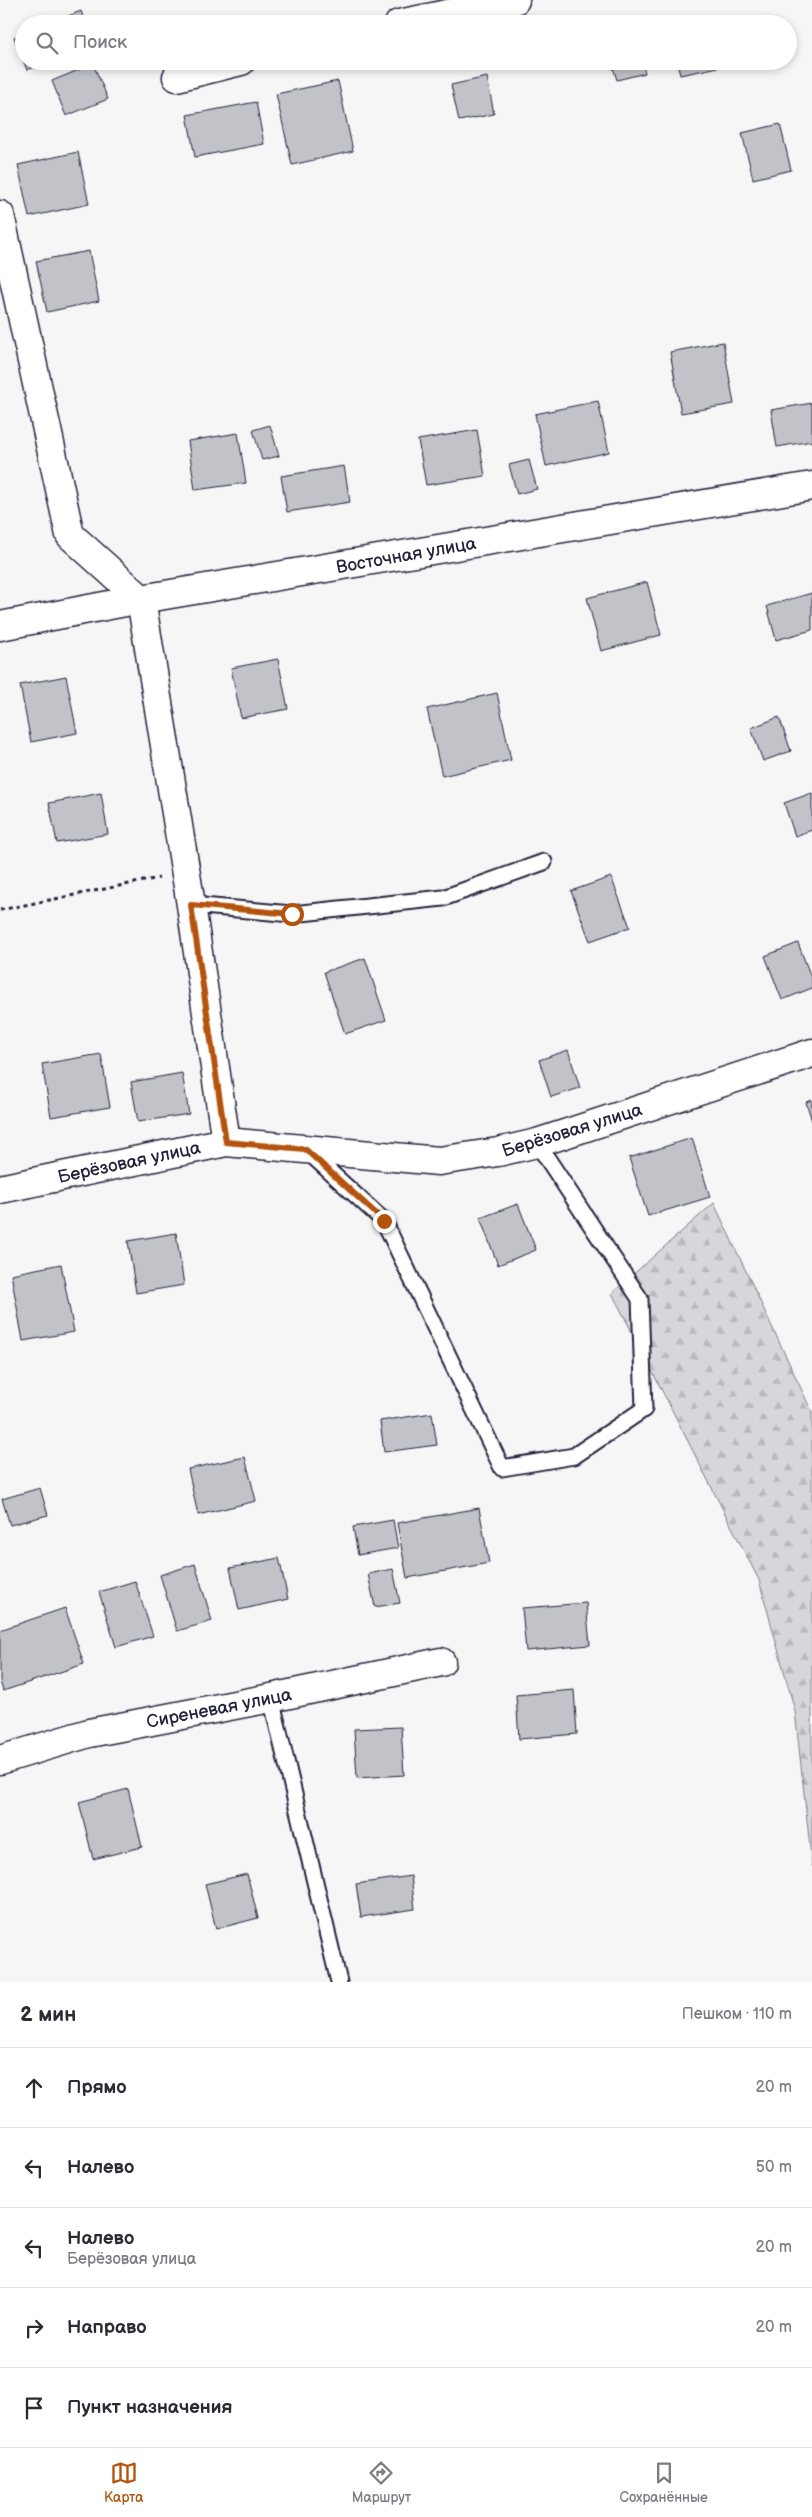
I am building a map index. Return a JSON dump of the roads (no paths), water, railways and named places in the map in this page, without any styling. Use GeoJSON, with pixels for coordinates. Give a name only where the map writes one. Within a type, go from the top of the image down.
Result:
{"type":"FeatureCollection","features":[{"type":"Feature","properties":{"kind":"street"},"geometry":{"type":"LineString","coordinates":[[421,15],[441,7],[515,0]]}},
{"type":"Feature","properties":{"kind":"street"},"geometry":{"type":"LineString","coordinates":[[177,76],[203,70]]}},
{"type":"Feature","properties":{"kind":"street"},"geometry":{"type":"LineString","coordinates":[[0,216],[70,535],[141,599],[186,873],[226,1142]]}},
{"type":"Feature","properties":{"kind":"street","name":"Восточная улица"},"geometry":{"type":"LineString","coordinates":[[0,626],[141,599],[812,486]]}},
{"type":"Feature","properties":{"kind":"street","name":"Берёзовая улица"},"geometry":{"type":"LineString","coordinates":[[0,1189],[226,1142],[438,1161],[498,1152],[537,1143],[812,1053]]}},
{"type":"Feature","properties":{"kind":"street","name":"Сиреневая улица"},"geometry":{"type":"LineString","coordinates":[[0,1760],[89,1733],[271,1698],[441,1662]]}},
{"type":"Feature","properties":{"kind":"lane"},"geometry":{"type":"LineString","coordinates":[[191,905],[292,914],[443,898],[544,862]]}},
{"type":"Feature","properties":{"kind":"lane"},"geometry":{"type":"LineString","coordinates":[[305,1149],[384,1221],[502,1468],[574,1456],[644,1409],[640,1299],[537,1143]]}},
{"type":"Feature","properties":{"kind":"lane"},"geometry":{"type":"LineString","coordinates":[[271,1698],[339,1982]]}}]}
